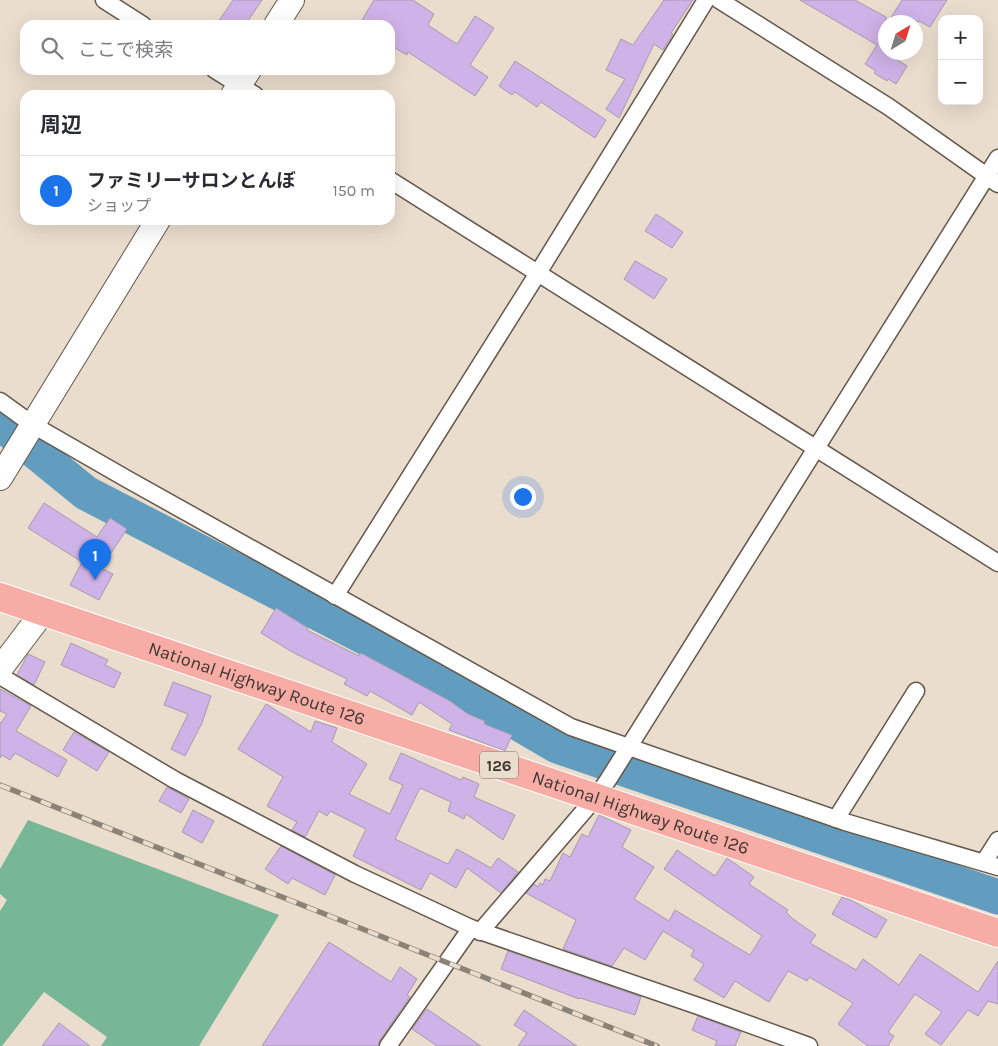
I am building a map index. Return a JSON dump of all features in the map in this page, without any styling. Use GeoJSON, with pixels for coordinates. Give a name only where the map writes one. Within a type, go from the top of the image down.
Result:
{"type":"FeatureCollection","features":[{"type":"Feature","properties":{"kind":"highway","name":"National Highway Route 126"},"geometry":{"type":"LineString","coordinates":[[0,597],[42,612],[602,789],[998,933]]}},
{"type":"Feature","properties":{"kind":"street"},"geometry":{"type":"LineString","coordinates":[[104,0],[135,20]]}},
{"type":"Feature","properties":{"kind":"street"},"geometry":{"type":"LineString","coordinates":[[279,20],[292,0]]}},
{"type":"Feature","properties":{"kind":"street"},"geometry":{"type":"LineString","coordinates":[[334,596],[538,273],[706,0]]}},
{"type":"Feature","properties":{"kind":"street"},"geometry":{"type":"LineString","coordinates":[[719,0],[889,107],[992,180]]}},
{"type":"Feature","properties":{"kind":"street"},"geometry":{"type":"LineString","coordinates":[[224,75],[244,86]]}},
{"type":"Feature","properties":{"kind":"street"},"geometry":{"type":"LineString","coordinates":[[388,1046],[476,930],[602,789],[817,448],[992,180],[998,158]]}},
{"type":"Feature","properties":{"kind":"street"},"geometry":{"type":"LineString","coordinates":[[395,183],[998,563]]}},
{"type":"Feature","properties":{"kind":"street"},"geometry":{"type":"LineString","coordinates":[[0,478],[155,225]]}},
{"type":"Feature","properties":{"kind":"street"},"geometry":{"type":"LineString","coordinates":[[0,401],[33,425],[334,596],[571,727],[836,819],[991,864],[998,840]]}},
{"type":"Feature","properties":{"kind":"street"},"geometry":{"type":"LineString","coordinates":[[0,669],[42,612]]}},
{"type":"Feature","properties":{"kind":"street"},"geometry":{"type":"LineString","coordinates":[[0,676],[175,780],[356,874],[476,930],[809,1046]]}},
{"type":"Feature","properties":{"kind":"street"},"geometry":{"type":"LineString","coordinates":[[836,819],[916,691]]}},
{"type":"Feature","properties":{"kind":"green space"},"geometry":{"type":"Polygon","coordinates":[[[28,820],[279,915],[199,1046],[101,1046],[107,1037],[44,992],[2,1046],[0,1046],[0,911],[7,900],[0,894],[0,869],[28,820]]]}},
{"type":"Feature","properties":{"kind":"building"},"geometry":{"type":"Polygon","coordinates":[[[233,0],[262,0],[248,20],[219,20],[233,0]]]}},
{"type":"Feature","properties":{"kind":"building"},"geometry":{"type":"Polygon","coordinates":[[[374,0],[413,0],[434,14],[428,25],[457,44],[475,16],[494,28],[470,65],[488,77],[475,96],[408,52],[407,55],[395,48],[395,20],[362,20],[374,0]]]}},
{"type":"Feature","properties":{"kind":"building"},"geometry":{"type":"Polygon","coordinates":[[[664,0],[693,0],[671,33],[673,34],[663,50],[654,44],[619,118],[606,109],[625,79],[606,70],[621,39],[633,45],[664,0]]]}},
{"type":"Feature","properties":{"kind":"building"},"geometry":{"type":"Polygon","coordinates":[[[800,0],[855,0],[882,15],[878,15],[878,60],[898,60],[907,66],[896,84],[874,73],[876,71],[865,64],[877,45],[800,0]]]}},
{"type":"Feature","properties":{"kind":"building"},"geometry":{"type":"Polygon","coordinates":[[[902,0],[947,0],[930,27],[923,23],[923,15],[892,15],[902,0]]]}},
{"type":"Feature","properties":{"kind":"building"},"geometry":{"type":"Polygon","coordinates":[[[515,61],[606,120],[595,138],[541,102],[537,107],[515,92],[512,95],[499,86],[515,61]]]}},
{"type":"Feature","properties":{"kind":"building"},"geometry":{"type":"Polygon","coordinates":[[[656,214],[683,232],[672,248],[645,231],[656,214]]]}},
{"type":"Feature","properties":{"kind":"building"},"geometry":{"type":"Polygon","coordinates":[[[635,261],[667,279],[654,299],[624,279],[635,261]]]}},
{"type":"Feature","properties":{"kind":"building"},"geometry":{"type":"Polygon","coordinates":[[[44,503],[97,537],[110,518],[127,529],[101,568],[113,574],[99,600],[70,585],[82,562],[28,528],[44,503]]]}},
{"type":"Feature","properties":{"kind":"building"},"geometry":{"type":"Polygon","coordinates":[[[276,608],[308,628],[307,630],[359,656],[361,653],[450,701],[468,714],[485,721],[484,724],[512,735],[505,751],[449,730],[452,724],[419,702],[412,715],[370,691],[367,696],[344,684],[347,679],[294,653],[261,633],[276,608]]]}},
{"type":"Feature","properties":{"kind":"building"},"geometry":{"type":"Polygon","coordinates":[[[71,643],[108,660],[105,665],[121,673],[114,688],[61,665],[71,643]]]}},
{"type":"Feature","properties":{"kind":"building"},"geometry":{"type":"Polygon","coordinates":[[[28,654],[45,662],[34,685],[17,675],[28,654]]]}},
{"type":"Feature","properties":{"kind":"building"},"geometry":{"type":"Polygon","coordinates":[[[173,682],[211,696],[202,723],[185,756],[171,749],[188,714],[164,705],[173,682]]]}},
{"type":"Feature","properties":{"kind":"building"},"geometry":{"type":"Polygon","coordinates":[[[0,689],[31,706],[16,731],[67,760],[58,777],[15,753],[10,760],[2,755],[0,758],[0,722],[7,714],[0,711],[0,689]]]}},
{"type":"Feature","properties":{"kind":"building"},"geometry":{"type":"Polygon","coordinates":[[[266,704],[311,732],[315,721],[337,728],[332,742],[367,764],[349,794],[390,814],[403,785],[389,779],[401,753],[461,780],[463,777],[479,784],[474,797],[515,815],[503,840],[466,814],[464,819],[448,811],[451,802],[420,788],[395,839],[448,864],[457,849],[491,868],[498,858],[518,872],[501,893],[467,868],[456,888],[430,873],[421,890],[353,856],[366,829],[330,811],[327,816],[319,811],[305,837],[292,830],[297,822],[267,806],[283,777],[238,749],[266,704]]]}},
{"type":"Feature","properties":{"kind":"building"},"geometry":{"type":"Polygon","coordinates":[[[74,732],[109,752],[97,771],[63,750],[74,732]]]}},
{"type":"Feature","properties":{"kind":"building"},"geometry":{"type":"Polygon","coordinates":[[[167,787],[189,799],[181,813],[159,801],[167,787]]]}},
{"type":"Feature","properties":{"kind":"building"},"geometry":{"type":"Polygon","coordinates":[[[193,810],[214,821],[202,843],[182,832],[193,810]]]}},
{"type":"Feature","properties":{"kind":"building"},"geometry":{"type":"Polygon","coordinates":[[[599,815],[631,830],[622,847],[654,867],[634,899],[669,921],[675,910],[750,955],[762,936],[664,869],[677,850],[715,876],[727,858],[754,877],[749,884],[788,910],[786,912],[793,919],[816,935],[810,943],[856,970],[863,959],[899,985],[920,954],[978,992],[998,961],[998,1004],[988,1001],[978,1016],[968,1010],[941,1045],[925,1034],[942,1012],[915,994],[888,1032],[894,1036],[888,1046],[868,1046],[838,1024],[853,1003],[809,977],[807,981],[788,971],[769,1002],[735,981],[724,998],[694,980],[704,964],[691,956],[694,950],[663,931],[645,960],[624,948],[612,966],[563,949],[576,920],[526,893],[534,884],[538,887],[540,883],[543,885],[545,879],[550,881],[563,853],[570,857],[582,834],[588,837],[599,815]]]}},
{"type":"Feature","properties":{"kind":"building"},"geometry":{"type":"Polygon","coordinates":[[[281,846],[335,875],[325,895],[292,878],[288,884],[265,869],[281,846]]]}},
{"type":"Feature","properties":{"kind":"building"},"geometry":{"type":"Polygon","coordinates":[[[842,897],[887,920],[876,938],[832,914],[842,897]]]}},
{"type":"Feature","properties":{"kind":"building"},"geometry":{"type":"Polygon","coordinates":[[[329,942],[391,982],[400,967],[417,979],[407,995],[410,997],[380,1040],[378,1046],[262,1046],[329,942]]]}},
{"type":"Feature","properties":{"kind":"building"},"geometry":{"type":"Polygon","coordinates":[[[508,951],[641,997],[635,1015],[579,999],[501,969],[508,951]]]}},
{"type":"Feature","properties":{"kind":"building"},"geometry":{"type":"Polygon","coordinates":[[[427,1009],[481,1046],[437,1046],[412,1029],[427,1009]]]}},
{"type":"Feature","properties":{"kind":"building"},"geometry":{"type":"Polygon","coordinates":[[[524,1010],[577,1046],[518,1046],[527,1033],[514,1025],[524,1010]]]}},
{"type":"Feature","properties":{"kind":"building"},"geometry":{"type":"Polygon","coordinates":[[[698,1016],[741,1032],[735,1046],[715,1046],[717,1041],[692,1030],[698,1016]]]}},
{"type":"Feature","properties":{"kind":"building"},"geometry":{"type":"Polygon","coordinates":[[[59,1023],[90,1046],[42,1046],[59,1023]]]}},
{"type":"Feature","properties":{"kind":"waterway"},"geometry":{"type":"LineString","coordinates":[[0,423],[86,493],[428,670],[557,746],[998,897]]}},
{"type":"Feature","properties":{"kind":"railway"},"geometry":{"type":"LineString","coordinates":[[0,785],[657,1046]]}},
{"type":"Feature","properties":{"kind":"place","name":"ファミリーサロンとんぼ"},"geometry":{"type":"Point","coordinates":[95,580]}}]}
